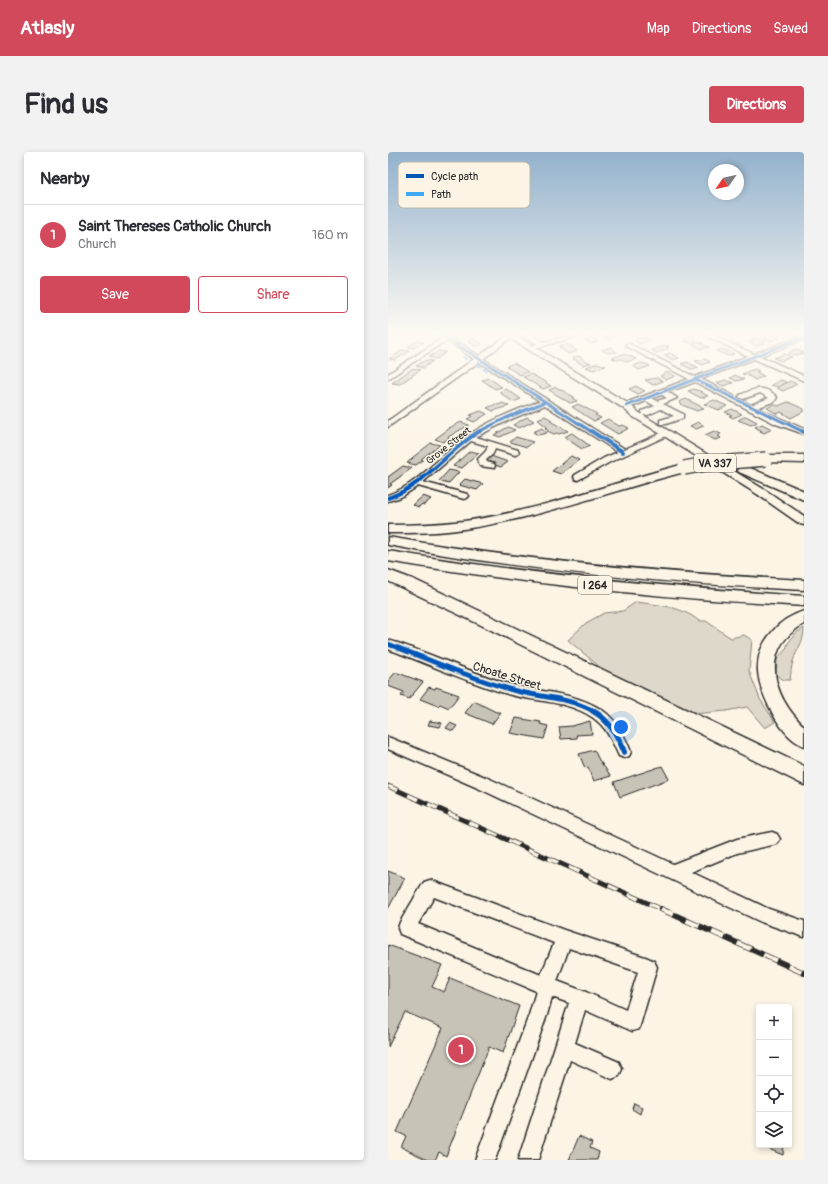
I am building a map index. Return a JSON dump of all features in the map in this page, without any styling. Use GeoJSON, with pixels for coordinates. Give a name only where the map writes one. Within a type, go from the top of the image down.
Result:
{"type":"FeatureCollection","features":[{"type":"Feature","properties":{"kind":"highway"},"geometry":{"type":"LineString","coordinates":[[388,529],[446,527],[503,518],[530,512],[684,468],[706,464],[766,459],[804,459]]}},
{"type":"Feature","properties":{"kind":"highway"},"geometry":{"type":"LineString","coordinates":[[743,469],[804,496]]}},
{"type":"Feature","properties":{"kind":"highway","name":"I 264"},"geometry":{"type":"LineString","coordinates":[[388,541],[474,554],[615,572],[804,585]]}},
{"type":"Feature","properties":{"kind":"highway","name":"I 264"},"geometry":{"type":"LineString","coordinates":[[388,556],[550,580],[650,590],[804,601]]}},
{"type":"Feature","properties":{"kind":"highway"},"geometry":{"type":"LineString","coordinates":[[388,575],[487,621],[804,776]]}},
{"type":"Feature","properties":{"kind":"highway"},"geometry":{"type":"LineString","coordinates":[[804,617],[791,624],[779,634],[768,653],[766,664],[768,682],[778,708],[787,721],[804,738]]}},
{"type":"Feature","properties":{"kind":"main road","name":"VA 337"},"geometry":{"type":"LineString","coordinates":[[584,381],[626,406],[663,422],[743,469],[804,509]]}},
{"type":"Feature","properties":{"kind":"main road","name":"VA 337"},"geometry":{"type":"LineString","coordinates":[[626,406],[635,414],[668,433],[804,521]]}},
{"type":"Feature","properties":{"kind":"street"},"geometry":{"type":"LineString","coordinates":[[388,425],[449,381]]}},
{"type":"Feature","properties":{"kind":"street"},"geometry":{"type":"LineString","coordinates":[[513,381],[623,452]]}},
{"type":"Feature","properties":{"kind":"street"},"geometry":{"type":"LineString","coordinates":[[626,406],[693,381]]}},
{"type":"Feature","properties":{"kind":"street"},"geometry":{"type":"LineString","coordinates":[[698,381],[804,432]]}},
{"type":"Feature","properties":{"kind":"street"},"geometry":{"type":"LineString","coordinates":[[743,397],[760,390],[773,397],[772,399],[751,407]]}},
{"type":"Feature","properties":{"kind":"street"},"geometry":{"type":"LineString","coordinates":[[645,413],[674,398],[662,392]]}},
{"type":"Feature","properties":{"kind":"street"},"geometry":{"type":"LineString","coordinates":[[646,398],[680,416],[663,422]]}},
{"type":"Feature","properties":{"kind":"street","name":"Grove Street"},"geometry":{"type":"LineString","coordinates":[[388,498],[400,495],[470,438],[509,416],[545,402]]}},
{"type":"Feature","properties":{"kind":"street"},"geometry":{"type":"LineString","coordinates":[[578,477],[623,452],[668,433]]}},
{"type":"Feature","properties":{"kind":"street","name":"Grove Street"},"geometry":{"type":"LineString","coordinates":[[470,438],[515,452]]}},
{"type":"Feature","properties":{"kind":"street"},"geometry":{"type":"LineString","coordinates":[[490,466],[483,464],[482,459],[490,452],[492,445]]}},
{"type":"Feature","properties":{"kind":"street"},"geometry":{"type":"LineString","coordinates":[[415,484],[464,496]]}},
{"type":"Feature","properties":{"kind":"street","name":"Choate Street"},"geometry":{"type":"LineString","coordinates":[[388,644],[510,690],[534,696],[573,702],[585,706],[607,721],[615,731],[624,752]]}},
{"type":"Feature","properties":{"kind":"street"},"geometry":{"type":"LineString","coordinates":[[388,743],[485,784],[767,916],[804,929]]}},
{"type":"Feature","properties":{"kind":"street"},"geometry":{"type":"LineString","coordinates":[[673,872],[737,846],[772,839]]}},
{"type":"Feature","properties":{"kind":"street"},"geometry":{"type":"LineString","coordinates":[[430,888],[564,938],[648,967],[632,1022],[580,998],[546,986],[406,928],[430,888]]}},
{"type":"Feature","properties":{"kind":"street"},"geometry":{"type":"LineString","coordinates":[[486,1160],[564,938]]}},
{"type":"Feature","properties":{"kind":"street"},"geometry":{"type":"LineString","coordinates":[[528,1160],[580,998]]}},
{"type":"Feature","properties":{"kind":"street"},"geometry":{"type":"LineString","coordinates":[[564,1048],[612,1069]]}},
{"type":"Feature","properties":{"kind":"shaded area"},"geometry":{"type":"Polygon","coordinates":[[[636,602],[661,605],[677,609],[699,621],[706,621],[731,638],[744,635],[752,640],[749,671],[760,699],[775,722],[765,728],[747,707],[726,711],[693,714],[602,669],[568,640],[586,623],[604,613],[623,611],[636,602]]]}},
{"type":"Feature","properties":{"kind":"shaded area"},"geometry":{"type":"Polygon","coordinates":[[[804,628],[802,642],[792,663],[790,680],[784,680],[776,675],[777,659],[786,649],[788,643],[796,633],[804,628]]]}},
{"type":"Feature","properties":{"kind":"building"},"geometry":{"type":"Polygon","coordinates":[[[395,381],[404,381],[400,384],[392,383],[395,381]]]}},
{"type":"Feature","properties":{"kind":"building"},"geometry":{"type":"Polygon","coordinates":[[[484,381],[493,381],[502,387],[495,389],[484,381]]]}},
{"type":"Feature","properties":{"kind":"building"},"geometry":{"type":"Polygon","coordinates":[[[530,381],[544,381],[551,386],[543,389],[530,381]]]}},
{"type":"Feature","properties":{"kind":"building"},"geometry":{"type":"Polygon","coordinates":[[[647,381],[663,381],[653,385],[647,381]]]}},
{"type":"Feature","properties":{"kind":"building"},"geometry":{"type":"Polygon","coordinates":[[[728,381],[733,383],[723,386],[717,383],[728,381]]]}},
{"type":"Feature","properties":{"kind":"building"},"geometry":{"type":"Polygon","coordinates":[[[779,381],[786,382],[778,387],[771,385],[779,381]]]}},
{"type":"Feature","properties":{"kind":"building"},"geometry":{"type":"Polygon","coordinates":[[[790,381],[797,384],[783,391],[777,388],[790,381]]]}},
{"type":"Feature","properties":{"kind":"building"},"geometry":{"type":"Polygon","coordinates":[[[636,386],[645,391],[638,394],[629,389],[636,386]]]}},
{"type":"Feature","properties":{"kind":"building"},"geometry":{"type":"Polygon","coordinates":[[[556,387],[574,397],[572,398],[577,401],[570,403],[549,390],[556,387]]]}},
{"type":"Feature","properties":{"kind":"building"},"geometry":{"type":"Polygon","coordinates":[[[506,389],[521,399],[513,402],[499,392],[506,389]]]}},
{"type":"Feature","properties":{"kind":"building"},"geometry":{"type":"Polygon","coordinates":[[[694,389],[708,396],[701,398],[688,391],[694,389]]]}},
{"type":"Feature","properties":{"kind":"building"},"geometry":{"type":"Polygon","coordinates":[[[686,399],[704,408],[697,411],[682,405],[679,402],[686,399]]]}},
{"type":"Feature","properties":{"kind":"building"},"geometry":{"type":"Polygon","coordinates":[[[714,400],[727,406],[719,410],[704,404],[714,400]]]}},
{"type":"Feature","properties":{"kind":"building"},"geometry":{"type":"Polygon","coordinates":[[[788,402],[804,409],[804,411],[791,418],[781,412],[777,414],[767,408],[774,404],[778,406],[788,402]]]}},
{"type":"Feature","properties":{"kind":"building"},"geometry":{"type":"Polygon","coordinates":[[[503,403],[509,406],[493,411],[487,408],[496,404],[498,405],[503,403]]]}},
{"type":"Feature","properties":{"kind":"building"},"geometry":{"type":"Polygon","coordinates":[[[578,404],[597,414],[595,415],[601,418],[594,421],[572,407],[578,404]]]}},
{"type":"Feature","properties":{"kind":"building"},"geometry":{"type":"Polygon","coordinates":[[[732,409],[742,414],[733,418],[729,416],[732,415],[725,412],[732,409]]]}},
{"type":"Feature","properties":{"kind":"building"},"geometry":{"type":"Polygon","coordinates":[[[481,411],[487,414],[474,422],[467,419],[472,416],[470,415],[481,411]]]}},
{"type":"Feature","properties":{"kind":"building"},"geometry":{"type":"Polygon","coordinates":[[[545,416],[552,420],[550,421],[568,431],[554,434],[547,431],[545,428],[547,427],[537,419],[545,416]]]}},
{"type":"Feature","properties":{"kind":"building"},"geometry":{"type":"Polygon","coordinates":[[[746,416],[757,422],[751,425],[738,420],[746,416]]]}},
{"type":"Feature","properties":{"kind":"building"},"geometry":{"type":"Polygon","coordinates":[[[527,417],[534,421],[519,428],[513,425],[527,417]]]}},
{"type":"Feature","properties":{"kind":"building"},"geometry":{"type":"Polygon","coordinates":[[[608,419],[619,426],[623,425],[629,428],[618,434],[600,423],[608,419]]]}},
{"type":"Feature","properties":{"kind":"building"},"geometry":{"type":"Polygon","coordinates":[[[461,422],[469,425],[448,437],[449,438],[443,442],[435,439],[449,428],[461,422]]]}},
{"type":"Feature","properties":{"kind":"building"},"geometry":{"type":"Polygon","coordinates":[[[698,422],[704,426],[696,429],[690,426],[698,422]]]}},
{"type":"Feature","properties":{"kind":"building"},"geometry":{"type":"Polygon","coordinates":[[[762,424],[772,429],[764,433],[755,427],[762,424]]]}},
{"type":"Feature","properties":{"kind":"building"},"geometry":{"type":"Polygon","coordinates":[[[508,427],[515,430],[500,437],[494,435],[508,427]]]}},
{"type":"Feature","properties":{"kind":"building"},"geometry":{"type":"Polygon","coordinates":[[[542,428],[547,433],[538,435],[533,432],[542,428]]]}},
{"type":"Feature","properties":{"kind":"building"},"geometry":{"type":"Polygon","coordinates":[[[714,431],[721,434],[718,436],[721,438],[715,440],[705,435],[714,431]]]}},
{"type":"Feature","properties":{"kind":"building"},"geometry":{"type":"Polygon","coordinates":[[[572,433],[590,446],[582,449],[564,437],[572,433]]]}},
{"type":"Feature","properties":{"kind":"building"},"geometry":{"type":"Polygon","coordinates":[[[516,437],[533,442],[527,447],[510,442],[516,437]]]}},
{"type":"Feature","properties":{"kind":"building"},"geometry":{"type":"Polygon","coordinates":[[[431,443],[440,445],[421,459],[423,460],[416,465],[407,463],[412,458],[431,443]]]}},
{"type":"Feature","properties":{"kind":"building"},"geometry":{"type":"Polygon","coordinates":[[[470,451],[479,453],[462,468],[453,466],[470,451]]]}},
{"type":"Feature","properties":{"kind":"building"},"geometry":{"type":"Polygon","coordinates":[[[491,456],[508,462],[501,467],[484,461],[491,456]]]}},
{"type":"Feature","properties":{"kind":"building"},"geometry":{"type":"Polygon","coordinates":[[[571,456],[579,460],[561,474],[552,471],[571,456]]]}},
{"type":"Feature","properties":{"kind":"building"},"geometry":{"type":"Polygon","coordinates":[[[403,466],[412,468],[390,484],[392,485],[388,488],[388,477],[403,466]]]}},
{"type":"Feature","properties":{"kind":"building"},"geometry":{"type":"Polygon","coordinates":[[[449,470],[459,472],[448,484],[439,481],[449,470]]]}},
{"type":"Feature","properties":{"kind":"building"},"geometry":{"type":"Polygon","coordinates":[[[465,479],[483,484],[477,490],[459,485],[465,479]]]}},
{"type":"Feature","properties":{"kind":"building"},"geometry":{"type":"Polygon","coordinates":[[[423,496],[431,499],[419,507],[413,505],[423,496]]]}},
{"type":"Feature","properties":{"kind":"building"},"geometry":{"type":"Polygon","coordinates":[[[395,673],[423,682],[409,699],[401,696],[404,692],[388,686],[388,681],[395,673]]]}},
{"type":"Feature","properties":{"kind":"building"},"geometry":{"type":"Polygon","coordinates":[[[429,687],[435,689],[436,687],[459,695],[449,708],[440,704],[438,706],[420,699],[429,687]]]}},
{"type":"Feature","properties":{"kind":"building"},"geometry":{"type":"Polygon","coordinates":[[[474,701],[496,712],[501,712],[492,724],[465,713],[474,701]]]}},
{"type":"Feature","properties":{"kind":"building"},"geometry":{"type":"Polygon","coordinates":[[[516,718],[541,722],[540,724],[548,726],[544,739],[510,733],[516,718]]]}},
{"type":"Feature","properties":{"kind":"building"},"geometry":{"type":"Polygon","coordinates":[[[430,721],[442,723],[440,727],[428,725],[430,721]]]}},
{"type":"Feature","properties":{"kind":"building"},"geometry":{"type":"Polygon","coordinates":[[[590,721],[592,734],[576,735],[577,738],[561,739],[559,727],[572,726],[590,721]]]}},
{"type":"Feature","properties":{"kind":"building"},"geometry":{"type":"Polygon","coordinates":[[[450,723],[457,726],[453,731],[446,728],[450,723]]]}},
{"type":"Feature","properties":{"kind":"building"},"geometry":{"type":"Polygon","coordinates":[[[594,750],[599,760],[611,776],[594,781],[588,767],[585,768],[579,754],[594,750]]]}},
{"type":"Feature","properties":{"kind":"building"},"geometry":{"type":"Polygon","coordinates":[[[662,766],[669,779],[620,797],[614,782],[662,766]]]}},
{"type":"Feature","properties":{"kind":"building"},"geometry":{"type":"Polygon","coordinates":[[[388,871],[405,878],[388,909],[388,871]]]}},
{"type":"Feature","properties":{"kind":"building"},"geometry":{"type":"Polygon","coordinates":[[[388,945],[442,965],[432,987],[444,992],[450,978],[519,1006],[503,1053],[489,1047],[446,1156],[439,1152],[435,1160],[428,1160],[401,1147],[406,1136],[397,1132],[443,1028],[405,1012],[388,1047],[388,945]]]}},
{"type":"Feature","properties":{"kind":"building"},"geometry":{"type":"Polygon","coordinates":[[[634,1103],[642,1107],[640,1114],[632,1109],[634,1103]]]}},
{"type":"Feature","properties":{"kind":"building"},"geometry":{"type":"Polygon","coordinates":[[[579,1136],[592,1142],[590,1148],[599,1152],[597,1160],[569,1160],[579,1136]]]}},
{"type":"Feature","properties":{"kind":"building"},"geometry":{"type":"Polygon","coordinates":[[[766,1148],[784,1148],[783,1155],[766,1148]]]}},
{"type":"Feature","properties":{"kind":"railway"},"geometry":{"type":"LineString","coordinates":[[388,786],[663,910]]}},
{"type":"Feature","properties":{"kind":"railway"},"geometry":{"type":"LineString","coordinates":[[661,909],[804,973]]}},
{"type":"Feature","properties":{"kind":"cycle path"},"geometry":{"type":"LineString","coordinates":[[514,381],[623,452]]}},
{"type":"Feature","properties":{"kind":"cycle path"},"geometry":{"type":"LineString","coordinates":[[626,406],[690,381]]}},
{"type":"Feature","properties":{"kind":"cycle path"},"geometry":{"type":"LineString","coordinates":[[698,381],[804,432]]}},
{"type":"Feature","properties":{"kind":"cycle path"},"geometry":{"type":"LineString","coordinates":[[388,498],[397,495],[418,482],[468,439],[486,427],[545,402]]}},
{"type":"Feature","properties":{"kind":"cycle path"},"geometry":{"type":"LineString","coordinates":[[388,644],[506,688],[522,693],[567,700],[588,707],[610,725],[620,740],[624,752]]}},
{"type":"Feature","properties":{"kind":"place","name":"Saint Thereses Catholic Church"},"geometry":{"type":"Point","coordinates":[461,1050]}}]}
